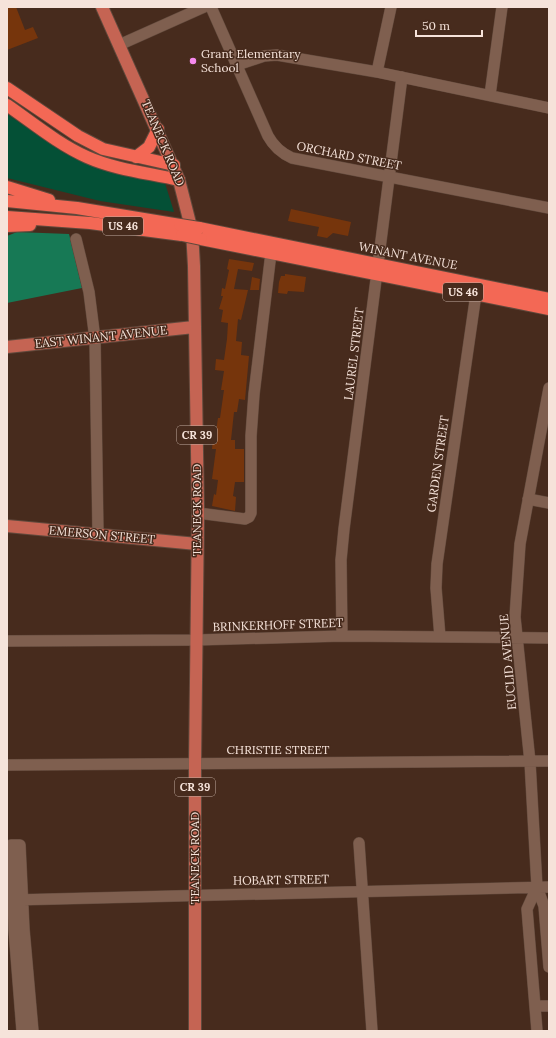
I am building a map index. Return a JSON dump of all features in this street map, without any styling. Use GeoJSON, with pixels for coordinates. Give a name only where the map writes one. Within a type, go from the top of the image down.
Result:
{"type":"FeatureCollection","features":[{"type":"Feature","properties":{"kind":"highway"},"geometry":{"type":"LineString","coordinates":[[7,88],[85,140],[103,149],[174,165]]}},
{"type":"Feature","properties":{"kind":"highway"},"geometry":{"type":"LineString","coordinates":[[7,105],[66,145],[88,157],[116,166],[180,180]]}},
{"type":"Feature","properties":{"kind":"highway"},"geometry":{"type":"LineString","coordinates":[[136,157],[149,147],[158,129]]}},
{"type":"Feature","properties":{"kind":"highway"},"geometry":{"type":"LineString","coordinates":[[7,187],[77,208]]}},
{"type":"Feature","properties":{"kind":"highway","name":"US 46"},"geometry":{"type":"LineString","coordinates":[[7,201],[77,208],[200,233],[271,253]]}},
{"type":"Feature","properties":{"kind":"highway","name":"US 46"},"geometry":{"type":"LineString","coordinates":[[7,217],[138,228],[181,230]]}},
{"type":"Feature","properties":{"kind":"highway"},"geometry":{"type":"LineString","coordinates":[[7,226],[64,221]]}},
{"type":"Feature","properties":{"kind":"highway","name":"WINANT AVENUE"},"geometry":{"type":"LineString","coordinates":[[200,233],[262,240],[476,294],[549,309]]}},
{"type":"Feature","properties":{"kind":"highway","name":"WINANT AVENUE"},"geometry":{"type":"LineString","coordinates":[[271,253],[378,269],[549,299]]}},
{"type":"Feature","properties":{"kind":"main road","name":"TEANECK ROAD"},"geometry":{"type":"LineString","coordinates":[[102,7],[174,165],[180,180],[192,231],[198,513],[195,764],[196,1031]]}},
{"type":"Feature","properties":{"kind":"main road","name":"EAST WINANT AVENUE"},"geometry":{"type":"LineString","coordinates":[[7,347],[85,338],[95,339],[194,327]]}},
{"type":"Feature","properties":{"kind":"main road","name":"EMERSON STREET"},"geometry":{"type":"LineString","coordinates":[[7,526],[197,544]]}},
{"type":"Feature","properties":{"kind":"street"},"geometry":{"type":"LineString","coordinates":[[119,45],[204,7]]}},
{"type":"Feature","properties":{"kind":"street","name":"ORCHARD STREET"},"geometry":{"type":"LineString","coordinates":[[211,7],[271,142],[284,154],[292,158],[549,208]]}},
{"type":"Feature","properties":{"kind":"street"},"geometry":{"type":"LineString","coordinates":[[377,72],[391,7]]}},
{"type":"Feature","properties":{"kind":"street"},"geometry":{"type":"LineString","coordinates":[[490,95],[502,7]]}},
{"type":"Feature","properties":{"kind":"street"},"geometry":{"type":"LineString","coordinates":[[237,65],[264,56],[276,55],[377,72],[549,108]]}},
{"type":"Feature","properties":{"kind":"street","name":"LAUREL STREET"},"geometry":{"type":"LineString","coordinates":[[342,636],[341,574],[343,541],[402,77]]}},
{"type":"Feature","properties":{"kind":"street"},"geometry":{"type":"LineString","coordinates":[[76,239],[89,292],[95,339],[98,534]]}},
{"type":"Feature","properties":{"kind":"street"},"geometry":{"type":"LineString","coordinates":[[198,513],[245,519],[249,517],[251,513],[251,436],[254,394],[271,253]]}},
{"type":"Feature","properties":{"kind":"street","name":"GARDEN STREET"},"geometry":{"type":"LineString","coordinates":[[440,637],[437,594],[437,564],[476,294]]}},
{"type":"Feature","properties":{"kind":"street","name":"EUCLID AVENUE"},"geometry":{"type":"LineString","coordinates":[[549,388],[520,544],[515,617],[530,762],[537,887],[544,906],[549,967]]}},
{"type":"Feature","properties":{"kind":"street"},"geometry":{"type":"LineString","coordinates":[[528,499],[549,503]]}},
{"type":"Feature","properties":{"kind":"street","name":"BRINKERHOFF STREET"},"geometry":{"type":"LineString","coordinates":[[7,641],[196,640],[342,636],[517,639],[549,638]]}},
{"type":"Feature","properties":{"kind":"street","name":"CHRISTIE STREET"},"geometry":{"type":"LineString","coordinates":[[7,765],[549,761]]}},
{"type":"Feature","properties":{"kind":"street"},"geometry":{"type":"LineString","coordinates":[[359,844],[372,1031]]}},
{"type":"Feature","properties":{"kind":"street"},"geometry":{"type":"LineString","coordinates":[[16,845],[18,899],[15,930],[27,1028]]}},
{"type":"Feature","properties":{"kind":"street","name":"EUCLID AVENUE"},"geometry":{"type":"LineString","coordinates":[[537,887],[527,909],[537,1031]]}},
{"type":"Feature","properties":{"kind":"street","name":"HOBART STREET"},"geometry":{"type":"LineString","coordinates":[[18,899],[549,887]]}},
{"type":"Feature","properties":{"kind":"street"},"geometry":{"type":"LineString","coordinates":[[531,954],[548,953]]}},
{"type":"Feature","properties":{"kind":"street"},"geometry":{"type":"LineString","coordinates":[[535,1006],[549,1006]]}},
{"type":"Feature","properties":{"kind":"green space"},"geometry":{"type":"Polygon","coordinates":[[[7,114],[64,153],[104,170],[165,183],[174,212],[100,201],[7,178],[7,114]]]}},
{"type":"Feature","properties":{"kind":"green space"},"geometry":{"type":"Polygon","coordinates":[[[17,232],[69,234],[82,288],[7,303],[7,236],[17,232]]]}},
{"type":"Feature","properties":{"kind":"building"},"geometry":{"type":"Polygon","coordinates":[[[7,7],[16,7],[25,30],[33,27],[38,38],[7,50],[7,7]]]}},
{"type":"Feature","properties":{"kind":"building"},"geometry":{"type":"Polygon","coordinates":[[[291,209],[351,222],[348,236],[333,233],[327,238],[317,236],[319,227],[288,221],[291,209]]]}},
{"type":"Feature","properties":{"kind":"building"},"geometry":{"type":"Polygon","coordinates":[[[229,259],[254,263],[252,271],[238,269],[234,289],[248,290],[241,320],[238,319],[236,341],[242,342],[241,355],[249,356],[245,400],[239,399],[237,412],[234,412],[231,440],[235,440],[235,449],[244,449],[244,482],[235,482],[233,496],[236,497],[235,511],[212,506],[214,494],[216,495],[218,480],[212,479],[216,449],[212,449],[213,438],[215,438],[218,418],[220,418],[224,390],[221,390],[224,371],[215,370],[216,359],[224,360],[228,323],[221,322],[223,310],[219,309],[223,296],[221,296],[222,288],[225,289],[229,270],[227,269],[229,259]]]}},
{"type":"Feature","properties":{"kind":"building"},"geometry":{"type":"Polygon","coordinates":[[[285,274],[306,277],[304,292],[288,291],[287,294],[278,293],[281,276],[285,276],[285,274]]]}},
{"type":"Feature","properties":{"kind":"building"},"geometry":{"type":"Polygon","coordinates":[[[252,277],[260,279],[259,290],[250,290],[252,277]]]}},
{"type":"Feature","properties":{"kind":"place","name":"Grant Elementary School"},"geometry":{"type":"Point","coordinates":[193,61]}}]}
